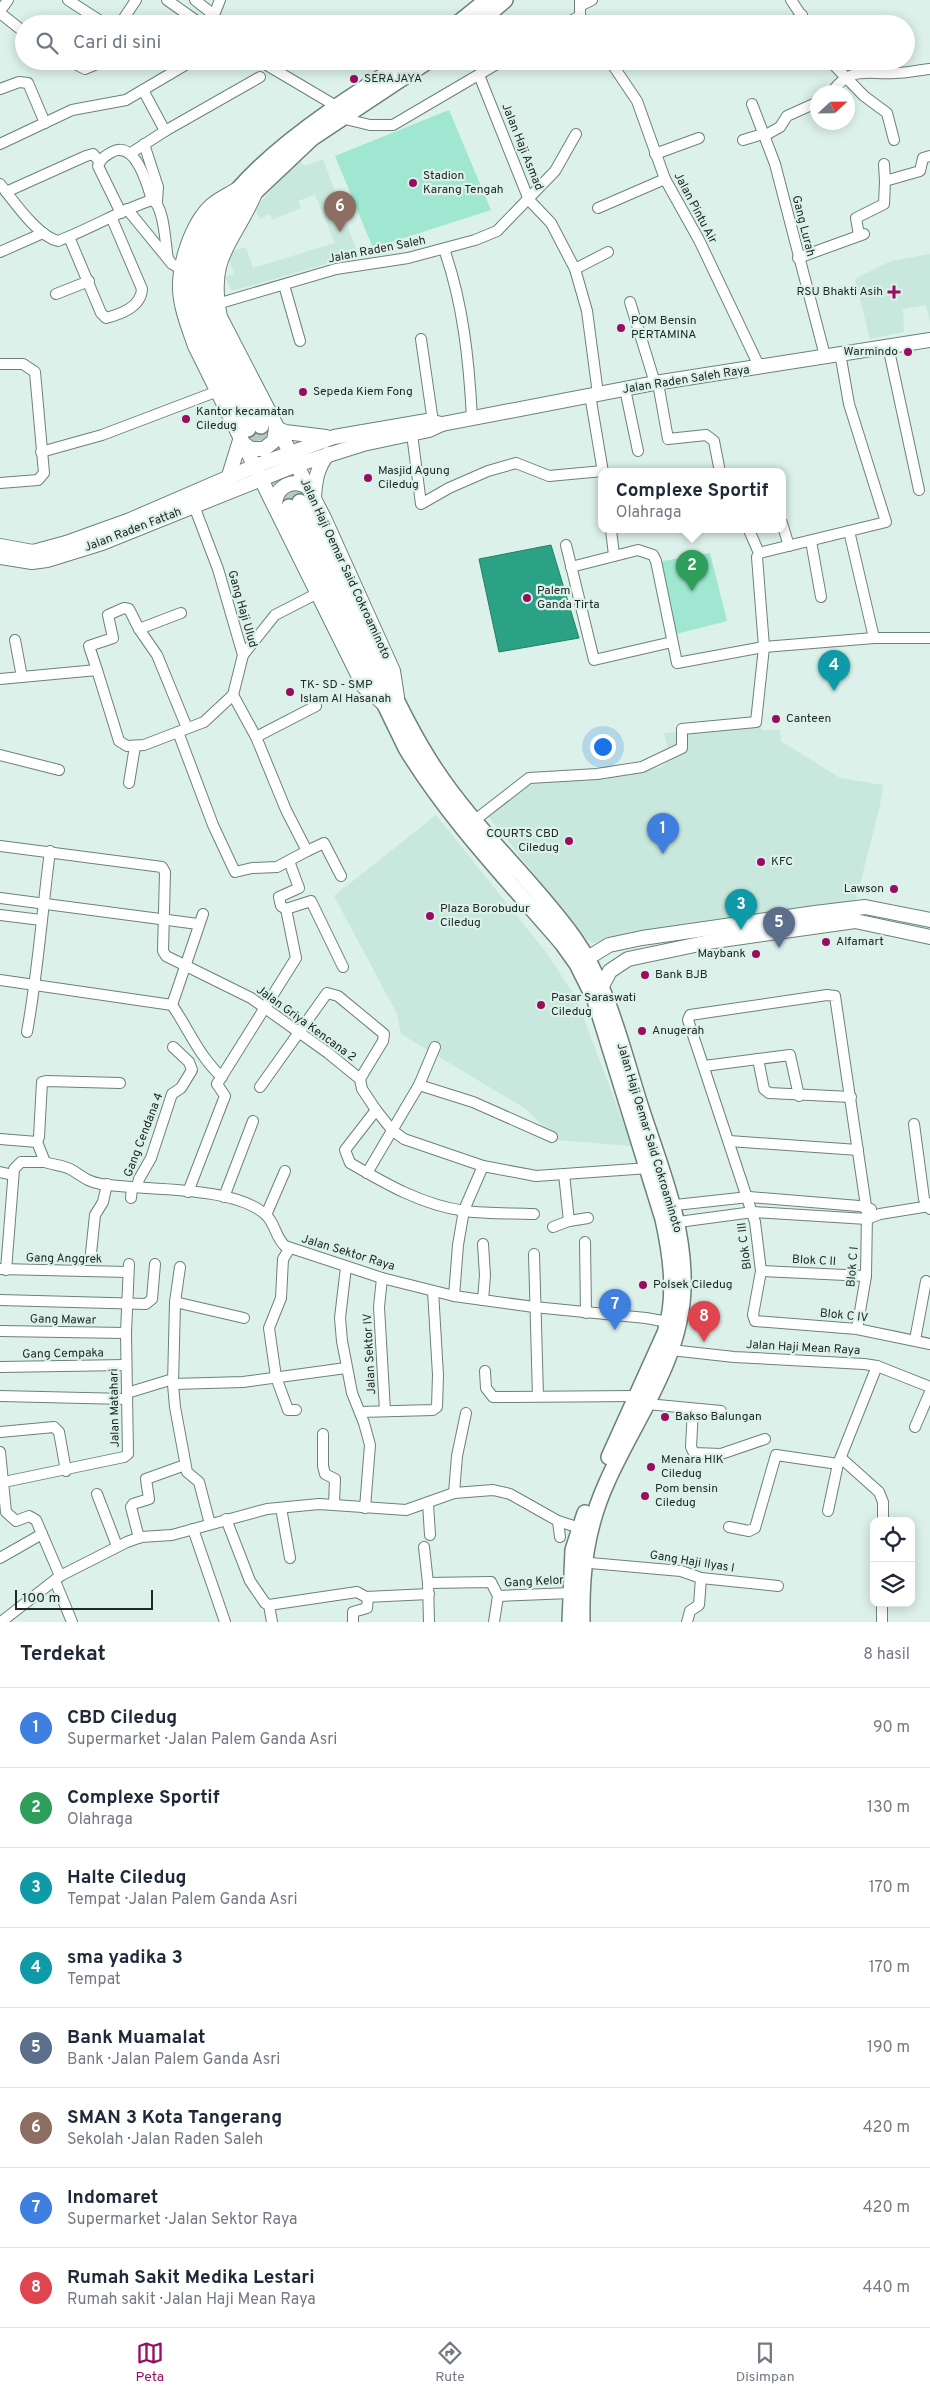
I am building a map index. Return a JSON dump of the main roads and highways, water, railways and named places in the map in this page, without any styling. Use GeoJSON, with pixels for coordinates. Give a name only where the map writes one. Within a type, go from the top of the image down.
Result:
{"type":"FeatureCollection","features":[{"type":"Feature","properties":{"kind":"main road"},"geometry":{"type":"LineString","coordinates":[[468,15],[487,0]]}},
{"type":"Feature","properties":{"kind":"main road"},"geometry":{"type":"LineString","coordinates":[[488,15],[505,0]]}},
{"type":"Feature","properties":{"kind":"main road"},"geometry":{"type":"LineString","coordinates":[[254,433],[218,391],[195,346],[183,312],[180,290],[181,269],[190,241],[201,218],[212,205],[236,190],[303,128],[338,112],[406,70]]}},
{"type":"Feature","properties":{"kind":"main road"},"geometry":{"type":"LineString","coordinates":[[254,433],[205,305],[203,288],[208,260],[214,244],[237,209],[338,112]]}},
{"type":"Feature","properties":{"kind":"main road"},"geometry":{"type":"LineString","coordinates":[[236,190],[203,240],[195,260],[192,285],[194,307],[200,329],[254,433]]}},
{"type":"Feature","properties":{"kind":"main road"},"geometry":{"type":"LineString","coordinates":[[228,479],[254,433],[217,304],[217,272],[223,250],[249,210],[257,191]]}},
{"type":"Feature","properties":{"kind":"main road","name":"Jalan Raden Saleh Raya"},"geometry":{"type":"LineString","coordinates":[[262,479],[292,459],[334,437],[388,427],[472,418],[656,383],[930,340]]}},
{"type":"Feature","properties":{"kind":"main road","name":"Jalan Raden Saleh Raya"},"geometry":{"type":"LineString","coordinates":[[255,466],[328,454],[429,430],[437,423]]}},
{"type":"Feature","properties":{"kind":"main road"},"geometry":{"type":"LineString","coordinates":[[254,433],[285,432],[334,437]]}},
{"type":"Feature","properties":{"kind":"main road","name":"Jalan Haji Oemar Said Cokroaminoto"},"geometry":{"type":"LineString","coordinates":[[254,433],[292,459],[292,499],[318,593],[364,686],[392,704],[437,773],[573,936],[649,1168],[666,1206]]}},
{"type":"Feature","properties":{"kind":"main road","name":"Jalan Haji Oemar Said Cokroaminoto"},"geometry":{"type":"LineString","coordinates":[[254,433],[255,466],[262,479],[292,499],[392,704],[425,779],[453,816],[562,943],[582,961],[602,986],[671,1223],[684,1283],[682,1315],[671,1350],[642,1400]]}},
{"type":"Feature","properties":{"kind":"main road"},"geometry":{"type":"LineString","coordinates":[[212,499],[226,501],[253,490],[292,499],[317,471],[320,463],[328,454]]}},
{"type":"Feature","properties":{"kind":"main road","name":"Jalan Raden Fattah"},"geometry":{"type":"LineString","coordinates":[[0,557],[32,562],[47,560],[255,466]]}},
{"type":"Feature","properties":{"kind":"main road","name":"Jalan Raden Fattah"},"geometry":{"type":"LineString","coordinates":[[0,546],[33,552],[99,538],[194,506],[262,479]]}},
{"type":"Feature","properties":{"kind":"main road"},"geometry":{"type":"LineString","coordinates":[[582,961],[609,945],[712,926],[865,907],[930,920]]}},
{"type":"Feature","properties":{"kind":"main road"},"geometry":{"type":"LineString","coordinates":[[602,986],[610,971],[628,959],[714,941],[855,921],[930,937]]}},
{"type":"Feature","properties":{"kind":"main road"},"geometry":{"type":"LineString","coordinates":[[712,926],[714,941]]}},
{"type":"Feature","properties":{"kind":"main road","name":"Jalan Haji Oemar Said Cokroaminoto"},"geometry":{"type":"LineString","coordinates":[[570,1622],[571,1593],[584,1530],[642,1400],[668,1322],[672,1284],[669,1248],[671,1223]]}},
{"type":"Feature","properties":{"kind":"main road","name":"Jalan Haji Oemar Said Cokroaminoto"},"geometry":{"type":"LineString","coordinates":[[578,1562],[582,1622]]}},
{"type":"Feature","properties":{"kind":"tunnel"},"geometry":{"type":"LineString","coordinates":[[261,426],[300,502]]}},
{"type":"Feature","properties":{"kind":"tunnel"},"geometry":{"type":"LineString","coordinates":[[248,429],[289,507]]}},
{"type":"Feature","properties":{"kind":"place","name":"SERAJAYA"},"geometry":{"type":"Point","coordinates":[354,79]}},
{"type":"Feature","properties":{"kind":"place","name":"Stadion Karang Tengah"},"geometry":{"type":"Point","coordinates":[413,183]}},
{"type":"Feature","properties":{"kind":"place","name":"SMAN 3 Kota Tangerang"},"geometry":{"type":"Point","coordinates":[340,232]}},
{"type":"Feature","properties":{"kind":"place","name":"RSU Bhakti Asih"},"geometry":{"type":"Point","coordinates":[894,292]}},
{"type":"Feature","properties":{"kind":"place","name":"POM Bensin PERTAMINA"},"geometry":{"type":"Point","coordinates":[621,328]}},
{"type":"Feature","properties":{"kind":"place","name":"Warmindo"},"geometry":{"type":"Point","coordinates":[908,352]}},
{"type":"Feature","properties":{"kind":"place","name":"Sepeda Kiem Fong"},"geometry":{"type":"Point","coordinates":[303,392]}},
{"type":"Feature","properties":{"kind":"place","name":"Kantor kecamatan Ciledug"},"geometry":{"type":"Point","coordinates":[186,419]}},
{"type":"Feature","properties":{"kind":"place","name":"Masjid Agung Ciledug"},"geometry":{"type":"Point","coordinates":[368,478]}},
{"type":"Feature","properties":{"kind":"place","name":"Complexe Sportif"},"geometry":{"type":"Point","coordinates":[692,591]}},
{"type":"Feature","properties":{"kind":"place","name":"Palem Ganda Tirta"},"geometry":{"type":"Point","coordinates":[527,598]}},
{"type":"Feature","properties":{"kind":"place","name":"sma yadika 3"},"geometry":{"type":"Point","coordinates":[834,691]}},
{"type":"Feature","properties":{"kind":"place","name":"TK- SD - SMP Islam Al Hasanah"},"geometry":{"type":"Point","coordinates":[290,692]}},
{"type":"Feature","properties":{"kind":"place","name":"Canteen"},"geometry":{"type":"Point","coordinates":[776,719]}},
{"type":"Feature","properties":{"kind":"place","name":"COURTS CBD Ciledug"},"geometry":{"type":"Point","coordinates":[569,841]}},
{"type":"Feature","properties":{"kind":"place","name":"CBD Ciledug"},"geometry":{"type":"Point","coordinates":[663,854]}},
{"type":"Feature","properties":{"kind":"place","name":"KFC"},"geometry":{"type":"Point","coordinates":[761,862]}},
{"type":"Feature","properties":{"kind":"place","name":"Lawson"},"geometry":{"type":"Point","coordinates":[894,889]}},
{"type":"Feature","properties":{"kind":"place","name":"Plaza Borobudur Ciledug"},"geometry":{"type":"Point","coordinates":[430,916]}},
{"type":"Feature","properties":{"kind":"place","name":"Halte Ciledug"},"geometry":{"type":"Point","coordinates":[741,930]}},
{"type":"Feature","properties":{"kind":"place","name":"Alfamart"},"geometry":{"type":"Point","coordinates":[826,942]}},
{"type":"Feature","properties":{"kind":"place","name":"Bank Muamalat"},"geometry":{"type":"Point","coordinates":[779,948]}},
{"type":"Feature","properties":{"kind":"place","name":"Maybank"},"geometry":{"type":"Point","coordinates":[756,954]}},
{"type":"Feature","properties":{"kind":"place","name":"Bank BJB"},"geometry":{"type":"Point","coordinates":[645,975]}},
{"type":"Feature","properties":{"kind":"place","name":"Pasar Saraswati Ciledug"},"geometry":{"type":"Point","coordinates":[541,1005]}},
{"type":"Feature","properties":{"kind":"place","name":"Anugerah"},"geometry":{"type":"Point","coordinates":[642,1031]}},
{"type":"Feature","properties":{"kind":"place","name":"Polsek Ciledug"},"geometry":{"type":"Point","coordinates":[643,1285]}},
{"type":"Feature","properties":{"kind":"place","name":"Indomaret"},"geometry":{"type":"Point","coordinates":[615,1330]}},
{"type":"Feature","properties":{"kind":"place","name":"Rumah Sakit Medika Lestari"},"geometry":{"type":"Point","coordinates":[704,1342]}},
{"type":"Feature","properties":{"kind":"place","name":"Bakso Balungan"},"geometry":{"type":"Point","coordinates":[665,1417]}},
{"type":"Feature","properties":{"kind":"place","name":"Menara HIK Ciledug"},"geometry":{"type":"Point","coordinates":[651,1467]}},
{"type":"Feature","properties":{"kind":"place","name":"Pom bensin Ciledug"},"geometry":{"type":"Point","coordinates":[645,1496]}}]}
